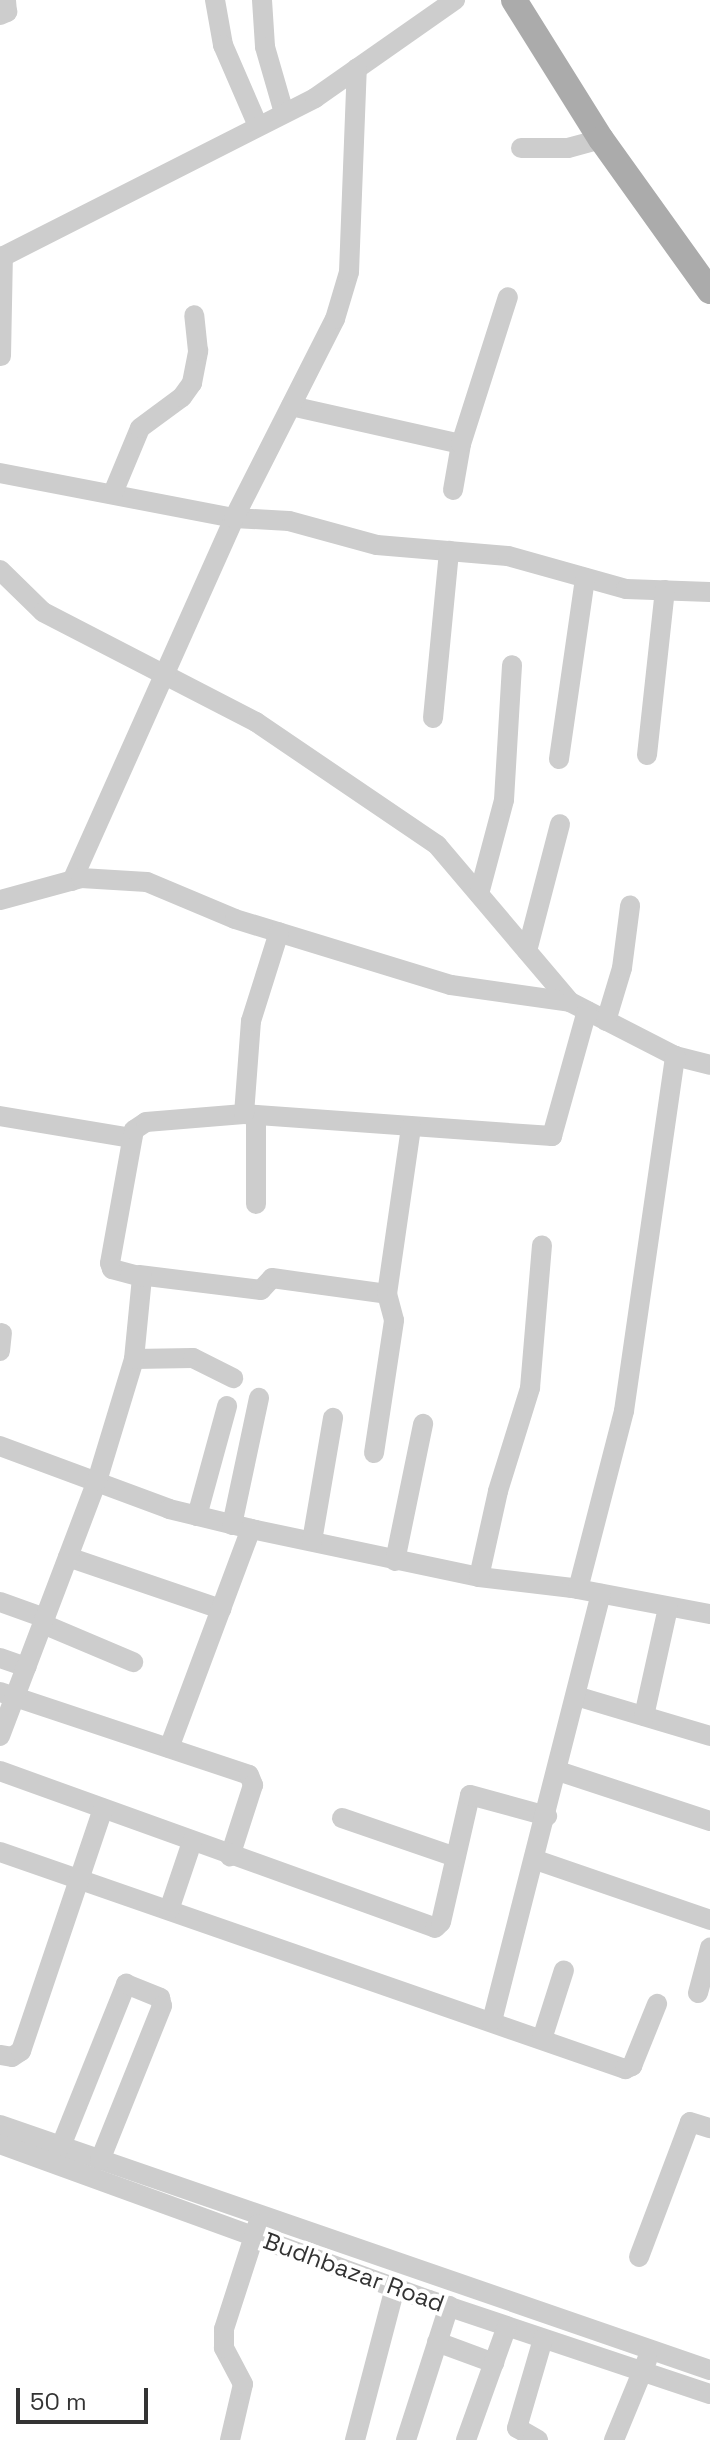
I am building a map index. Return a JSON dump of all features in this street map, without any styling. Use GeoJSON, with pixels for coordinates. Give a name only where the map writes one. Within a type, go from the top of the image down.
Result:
{"type":"FeatureCollection","features":[{"type":"Feature","properties":{"kind":"main road"},"geometry":{"type":"LineString","coordinates":[[514,0],[601,139],[710,291]]}},
{"type":"Feature","properties":{"kind":"street"},"geometry":{"type":"LineString","coordinates":[[0,15],[7,12],[6,0]]}},
{"type":"Feature","properties":{"kind":"street"},"geometry":{"type":"LineString","coordinates":[[215,0],[223,45],[258,126]]}},
{"type":"Feature","properties":{"kind":"street"},"geometry":{"type":"LineString","coordinates":[[262,0],[265,47],[284,113]]}},
{"type":"Feature","properties":{"kind":"street"},"geometry":{"type":"LineString","coordinates":[[1,356],[2,257],[284,113],[357,68],[455,0]]}},
{"type":"Feature","properties":{"kind":"street"},"geometry":{"type":"LineString","coordinates":[[72,881],[234,518],[335,319],[349,272],[357,68]]}},
{"type":"Feature","properties":{"kind":"street"},"geometry":{"type":"LineString","coordinates":[[521,148],[568,148],[601,139]]}},
{"type":"Feature","properties":{"kind":"street"},"geometry":{"type":"LineString","coordinates":[[453,490],[461,444],[508,297]]}},
{"type":"Feature","properties":{"kind":"street"},"geometry":{"type":"LineString","coordinates":[[113,493],[140,428],[192,383],[198,351],[194,315]]}},
{"type":"Feature","properties":{"kind":"street"},"geometry":{"type":"LineString","coordinates":[[291,406],[461,444]]}},
{"type":"Feature","properties":{"kind":"street"},"geometry":{"type":"LineString","coordinates":[[0,473],[234,518],[289,521],[377,545],[508,556],[626,589],[710,592]]}},
{"type":"Feature","properties":{"kind":"street"},"geometry":{"type":"LineString","coordinates":[[433,718],[449,551]]}},
{"type":"Feature","properties":{"kind":"street"},"geometry":{"type":"LineString","coordinates":[[0,570],[43,612],[256,722],[437,845],[578,1007]]}},
{"type":"Feature","properties":{"kind":"street"},"geometry":{"type":"LineString","coordinates":[[559,759],[585,578]]}},
{"type":"Feature","properties":{"kind":"street"},"geometry":{"type":"LineString","coordinates":[[647,755],[665,590]]}},
{"type":"Feature","properties":{"kind":"street"},"geometry":{"type":"LineString","coordinates":[[479,894],[504,800],[512,665]]}},
{"type":"Feature","properties":{"kind":"street"},"geometry":{"type":"LineString","coordinates":[[527,951],[560,824]]}},
{"type":"Feature","properties":{"kind":"street"},"geometry":{"type":"LineString","coordinates":[[0,900],[72,881],[147,882],[279,932],[451,985],[578,1007],[675,1056],[710,1065]]}},
{"type":"Feature","properties":{"kind":"street"},"geometry":{"type":"LineString","coordinates":[[606,1021],[622,968],[630,906]]}},
{"type":"Feature","properties":{"kind":"street"},"geometry":{"type":"LineString","coordinates":[[256,1204],[250,1114],[251,1021],[279,932]]}},
{"type":"Feature","properties":{"kind":"street"},"geometry":{"type":"LineString","coordinates":[[387,1294],[272,1278],[261,1290],[112,1269],[110,1263],[132,1138],[138,1125],[250,1114],[552,1136],[578,1007]]}},
{"type":"Feature","properties":{"kind":"street"},"geometry":{"type":"LineString","coordinates":[[578,1589],[624,1411],[675,1056]]}},
{"type":"Feature","properties":{"kind":"street"},"geometry":{"type":"LineString","coordinates":[[0,1116],[132,1138]]}},
{"type":"Feature","properties":{"kind":"street"},"geometry":{"type":"LineString","coordinates":[[374,1453],[394,1320],[387,1294],[411,1127]]}},
{"type":"Feature","properties":{"kind":"street"},"geometry":{"type":"LineString","coordinates":[[479,1577],[498,1491],[530,1388],[542,1246]]}},
{"type":"Feature","properties":{"kind":"street"},"geometry":{"type":"LineString","coordinates":[[0,1736],[8,1694],[26,1667],[97,1481],[134,1359],[143,1282],[139,1275]]}},
{"type":"Feature","properties":{"kind":"street"},"geometry":{"type":"LineString","coordinates":[[134,1359],[193,1358],[233,1378]]}},
{"type":"Feature","properties":{"kind":"street"},"geometry":{"type":"LineString","coordinates":[[169,1748],[221,1609],[241,1527],[259,1398]]}},
{"type":"Feature","properties":{"kind":"street"},"geometry":{"type":"LineString","coordinates":[[197,1516],[227,1406]]}},
{"type":"Feature","properties":{"kind":"street"},"geometry":{"type":"LineString","coordinates":[[312,1541],[333,1418]]}},
{"type":"Feature","properties":{"kind":"street"},"geometry":{"type":"LineString","coordinates":[[395,1561],[423,1424]]}},
{"type":"Feature","properties":{"kind":"street"},"geometry":{"type":"LineString","coordinates":[[0,1446],[197,1516],[241,1527],[479,1577],[578,1589],[710,1614]]}},
{"type":"Feature","properties":{"kind":"street"},"geometry":{"type":"LineString","coordinates":[[68,1557],[221,1609]]}},
{"type":"Feature","properties":{"kind":"street"},"geometry":{"type":"LineString","coordinates":[[492,2021],[536,1860],[601,1594]]}},
{"type":"Feature","properties":{"kind":"street"},"geometry":{"type":"LineString","coordinates":[[0,1602],[133,1662]]}},
{"type":"Feature","properties":{"kind":"street"},"geometry":{"type":"LineString","coordinates":[[644,1716],[668,1608]]}},
{"type":"Feature","properties":{"kind":"street"},"geometry":{"type":"LineString","coordinates":[[0,1658],[26,1667]]}},
{"type":"Feature","properties":{"kind":"street"},"geometry":{"type":"LineString","coordinates":[[8,1694],[253,1779],[230,1856]]}},
{"type":"Feature","properties":{"kind":"street"},"geometry":{"type":"LineString","coordinates":[[576,1696],[710,1736]]}},
{"type":"Feature","properties":{"kind":"street"},"geometry":{"type":"LineString","coordinates":[[0,1771],[435,1928],[441,1922],[470,1795],[547,1816]]}},
{"type":"Feature","properties":{"kind":"street"},"geometry":{"type":"LineString","coordinates":[[558,1771],[710,1821]]}},
{"type":"Feature","properties":{"kind":"street"},"geometry":{"type":"LineString","coordinates":[[0,2055],[12,2057],[21,2051],[103,1809]]}},
{"type":"Feature","properties":{"kind":"street"},"geometry":{"type":"LineString","coordinates":[[342,1818],[455,1857]]}},
{"type":"Feature","properties":{"kind":"street"},"geometry":{"type":"LineString","coordinates":[[169,1910],[192,1842]]}},
{"type":"Feature","properties":{"kind":"street"},"geometry":{"type":"LineString","coordinates":[[0,1852],[628,2069],[657,2004]]}},
{"type":"Feature","properties":{"kind":"street"},"geometry":{"type":"LineString","coordinates":[[536,1860],[710,1920]]}},
{"type":"Feature","properties":{"kind":"street"},"geometry":{"type":"LineString","coordinates":[[698,1993],[710,1948]]}},
{"type":"Feature","properties":{"kind":"street"},"geometry":{"type":"LineString","coordinates":[[542,2039],[564,1970]]}},
{"type":"Feature","properties":{"kind":"street"},"geometry":{"type":"LineString","coordinates":[[61,2146],[126,1984],[160,1998],[162,2006],[100,2160]]}},
{"type":"Feature","properties":{"kind":"street"},"geometry":{"type":"LineString","coordinates":[[639,2257],[690,2122],[710,2128]]}},
{"type":"Feature","properties":{"kind":"street","name":"Budhbazar Road"},"geometry":{"type":"LineString","coordinates":[[0,2125],[710,2370]]}},
{"type":"Feature","properties":{"kind":"street","name":"Budhbazar Road"},"geometry":{"type":"LineString","coordinates":[[0,2144],[449,2306],[710,2394]]}},
{"type":"Feature","properties":{"kind":"street"},"geometry":{"type":"LineString","coordinates":[[230,2440],[243,2384],[224,2348],[224,2329],[262,2215]]}},
{"type":"Feature","properties":{"kind":"street"},"geometry":{"type":"LineString","coordinates":[[355,2440],[401,2289],[415,2267]]}},
{"type":"Feature","properties":{"kind":"street"},"geometry":{"type":"LineString","coordinates":[[406,2440],[449,2306]]}},
{"type":"Feature","properties":{"kind":"street"},"geometry":{"type":"LineString","coordinates":[[466,2440],[507,2326]]}},
{"type":"Feature","properties":{"kind":"street"},"geometry":{"type":"LineString","coordinates":[[538,2440],[517,2428],[543,2339]]}},
{"type":"Feature","properties":{"kind":"street"},"geometry":{"type":"LineString","coordinates":[[437,2342],[494,2363]]}},
{"type":"Feature","properties":{"kind":"street"},"geometry":{"type":"LineString","coordinates":[[614,2440],[652,2349]]}}]}
